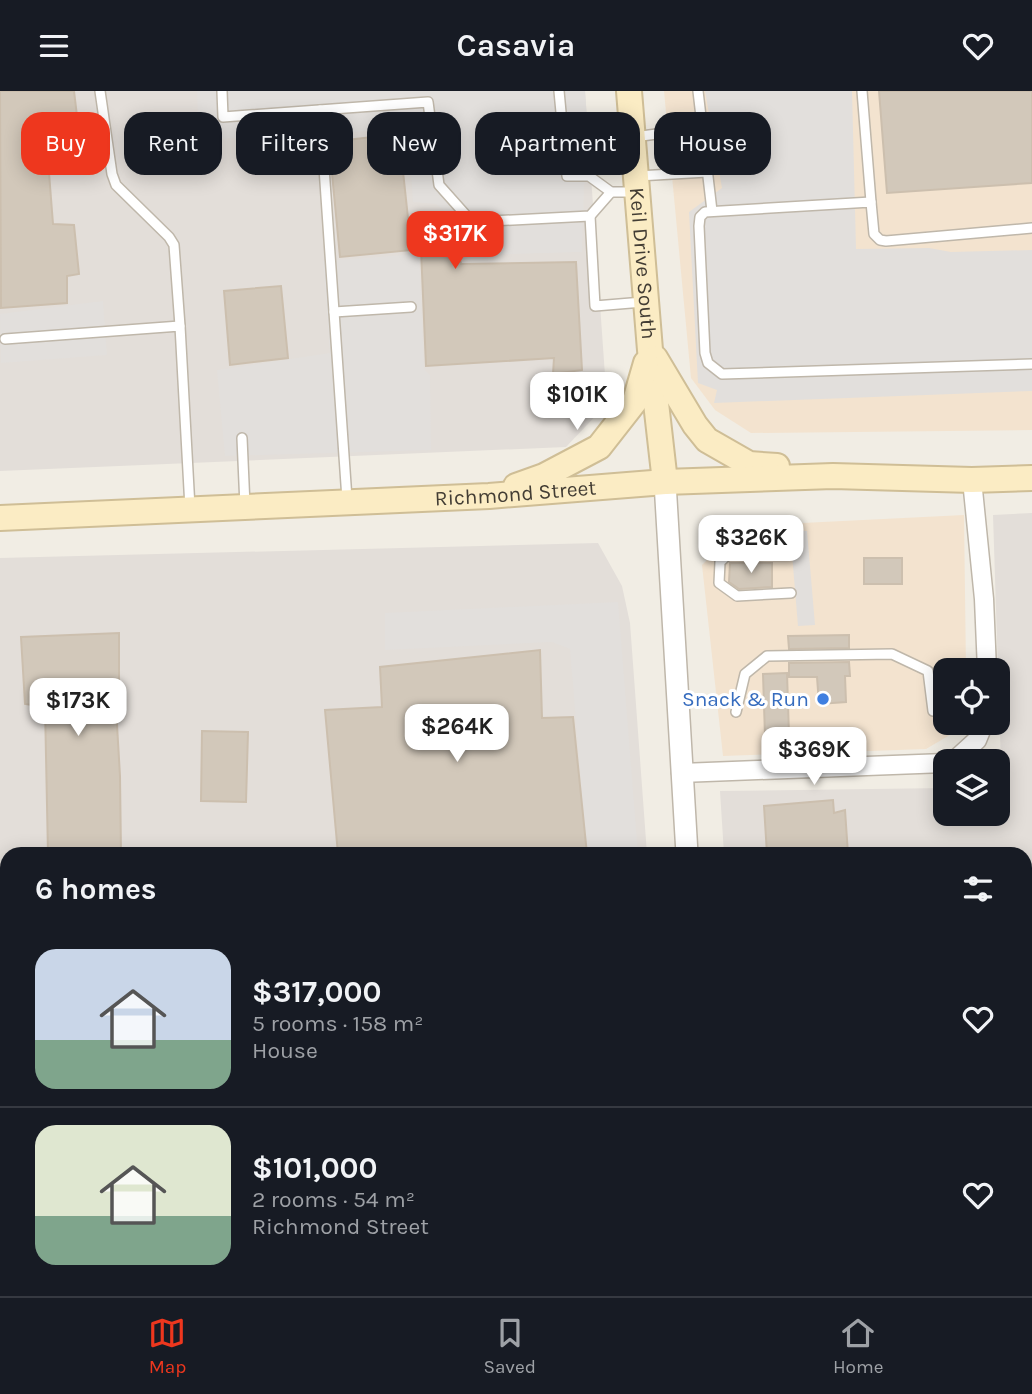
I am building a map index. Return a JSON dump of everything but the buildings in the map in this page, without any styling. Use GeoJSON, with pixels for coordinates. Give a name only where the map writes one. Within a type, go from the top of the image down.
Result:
{"type":"FeatureCollection","features":[{"type":"Feature","properties":{"kind":"main road","name":"Keil Drive South"},"geometry":{"type":"LineString","coordinates":[[629,91],[631,112]]}},
{"type":"Feature","properties":{"kind":"main road","name":"Keil Drive South"},"geometry":{"type":"LineString","coordinates":[[636,175],[650,350],[665,482]]}},
{"type":"Feature","properties":{"kind":"main road"},"geometry":{"type":"LineString","coordinates":[[650,350],[695,425],[708,440],[749,464],[778,466],[833,476]]}},
{"type":"Feature","properties":{"kind":"main road"},"geometry":{"type":"LineString","coordinates":[[488,496],[544,476],[599,447],[635,401],[650,350]]}},
{"type":"Feature","properties":{"kind":"main road","name":"Richmond Street"},"geometry":{"type":"LineString","coordinates":[[0,518],[488,496],[665,482],[833,476],[972,480],[1032,478]]}},
{"type":"Feature","properties":{"kind":"street"},"geometry":{"type":"LineString","coordinates":[[972,480],[984,599],[986,658]]}},
{"type":"Feature","properties":{"kind":"street","name":"Keil Drive South"},"geometry":{"type":"LineString","coordinates":[[665,482],[686,847]]}},
{"type":"Feature","properties":{"kind":"street"},"geometry":{"type":"LineString","coordinates":[[967,749],[979,735]]}},
{"type":"Feature","properties":{"kind":"street"},"geometry":{"type":"LineString","coordinates":[[681,773],[933,763]]}},
{"type":"Feature","properties":{"kind":"lane"},"geometry":{"type":"LineString","coordinates":[[100,91],[112,174],[116,184],[174,245],[190,508]]}},
{"type":"Feature","properties":{"kind":"lane"},"geometry":{"type":"LineString","coordinates":[[222,91],[223,117],[428,103]]}},
{"type":"Feature","properties":{"kind":"lane"},"geometry":{"type":"LineString","coordinates":[[427,91],[439,185],[472,222],[590,216]]}},
{"type":"Feature","properties":{"kind":"lane"},"geometry":{"type":"LineString","coordinates":[[559,91],[567,176],[589,176],[611,192]]}},
{"type":"Feature","properties":{"kind":"lane"},"geometry":{"type":"LineString","coordinates":[[698,91],[700,112]]}},
{"type":"Feature","properties":{"kind":"lane"},"geometry":{"type":"LineString","coordinates":[[862,91],[874,234],[880,240],[1032,228]]}},
{"type":"Feature","properties":{"kind":"lane"},"geometry":{"type":"LineString","coordinates":[[320,110],[347,502]]}},
{"type":"Feature","properties":{"kind":"lane"},"geometry":{"type":"LineString","coordinates":[[646,302],[594,306],[590,216],[611,192],[685,175]]}},
{"type":"Feature","properties":{"kind":"lane"},"geometry":{"type":"LineString","coordinates":[[708,175],[712,211]]}},
{"type":"Feature","properties":{"kind":"lane"},"geometry":{"type":"LineString","coordinates":[[871,202],[705,212],[700,217],[699,226],[705,353],[708,363],[722,374],[1032,364]]}},
{"type":"Feature","properties":{"kind":"lane"},"geometry":{"type":"LineString","coordinates":[[334,312],[411,307]]}},
{"type":"Feature","properties":{"kind":"lane"},"geometry":{"type":"LineString","coordinates":[[5,339],[180,326]]}},
{"type":"Feature","properties":{"kind":"lane"},"geometry":{"type":"LineString","coordinates":[[242,438],[245,506]]}},
{"type":"Feature","properties":{"kind":"lane"},"geometry":{"type":"LineString","coordinates":[[789,551],[735,548],[720,562],[719,583],[737,596],[792,593]]}},
{"type":"Feature","properties":{"kind":"lane"},"geometry":{"type":"LineString","coordinates":[[736,712],[745,674],[767,656],[892,654],[928,671],[933,711]]}},
{"type":"Feature","properties":{"kind":"shaded area"},"geometry":{"type":"Polygon","coordinates":[[[0,91],[585,91],[586,112],[475,112],[475,175],[591,175],[607,404],[566,447],[0,471],[0,91]]]}},
{"type":"Feature","properties":{"kind":"shaded area"},"geometry":{"type":"Polygon","coordinates":[[[197,91],[585,91],[586,112],[475,112],[475,175],[587,175],[582,252],[468,255],[468,245],[461,223],[436,204],[413,202],[411,175],[461,175],[461,112],[367,112],[367,131],[353,132],[353,112],[236,112],[236,138],[222,138],[222,112],[198,112],[197,91]]]}},
{"type":"Feature","properties":{"kind":"shaded area"},"geometry":{"type":"Polygon","coordinates":[[[664,91],[1032,91],[1032,430],[751,433],[715,410],[691,378],[672,175],[771,175],[771,112],[666,112],[664,91]]]}},
{"type":"Feature","properties":{"kind":"shaded area"},"geometry":{"type":"Polygon","coordinates":[[[705,91],[852,91],[856,249],[929,248],[951,252],[1032,250],[1032,391],[714,403],[717,390],[698,383],[689,212],[722,188],[720,175],[771,175],[771,112],[709,112],[705,91]]]}},
{"type":"Feature","properties":{"kind":"shaded area"},"geometry":{"type":"Polygon","coordinates":[[[419,254],[424,369],[430,375],[431,450],[225,456],[217,370],[330,353],[323,261],[419,254]]]}},
{"type":"Feature","properties":{"kind":"shaded area"},"geometry":{"type":"Polygon","coordinates":[[[103,301],[107,355],[1,363],[0,314],[103,301]]]}},
{"type":"Feature","properties":{"kind":"shaded area"},"geometry":{"type":"Polygon","coordinates":[[[1032,513],[1032,847],[724,847],[720,791],[933,788],[933,826],[1010,826],[1010,749],[1000,749],[1000,735],[1010,735],[1010,658],[998,658],[993,515],[1032,513]]]}},
{"type":"Feature","properties":{"kind":"shaded area"},"geometry":{"type":"Polygon","coordinates":[[[964,515],[966,658],[933,658],[933,735],[950,735],[926,749],[723,756],[702,565],[741,526],[964,515]]]}},
{"type":"Feature","properties":{"kind":"shaded area"},"geometry":{"type":"Polygon","coordinates":[[[790,530],[807,531],[815,625],[798,626],[790,530]]]}},
{"type":"Feature","properties":{"kind":"shaded area"},"geometry":{"type":"Polygon","coordinates":[[[598,543],[622,586],[630,623],[646,847],[0,847],[0,558],[598,543]]]}},
{"type":"Feature","properties":{"kind":"shaded area"},"geometry":{"type":"Polygon","coordinates":[[[618,602],[637,847],[586,847],[570,649],[552,642],[385,650],[385,613],[618,602]]]}},
{"type":"Feature","properties":{"kind":"place","name":"Snack & Run"},"geometry":{"type":"Point","coordinates":[823,699]}}]}
